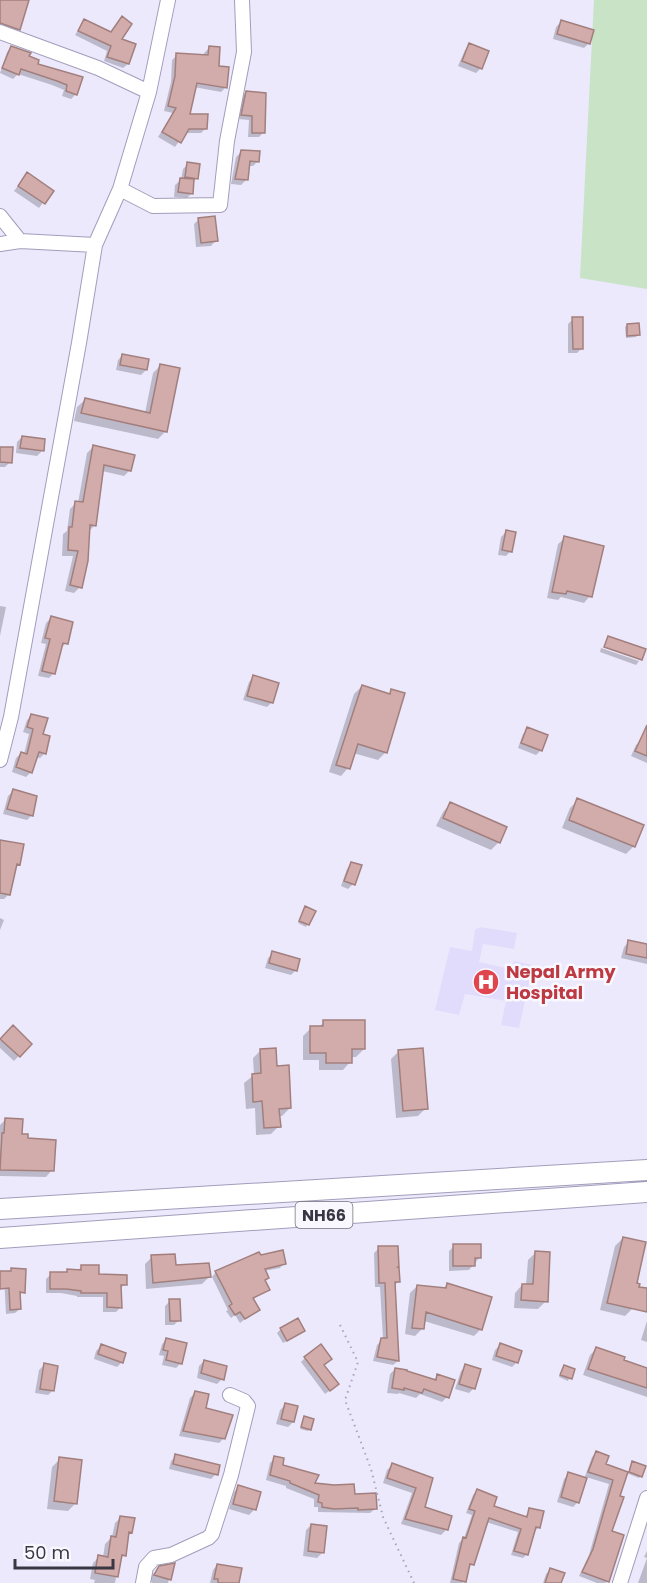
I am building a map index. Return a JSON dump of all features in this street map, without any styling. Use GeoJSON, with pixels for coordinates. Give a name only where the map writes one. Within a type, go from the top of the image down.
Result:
{"type":"FeatureCollection","features":[{"type":"Feature","properties":{"kind":"highway","name":"NH66"},"geometry":{"type":"LineString","coordinates":[[0,1209],[647,1170]]}},
{"type":"Feature","properties":{"kind":"highway","name":"NH66"},"geometry":{"type":"LineString","coordinates":[[0,1238],[647,1192]]}},
{"type":"Feature","properties":{"kind":"street"},"geometry":{"type":"LineString","coordinates":[[0,760],[11,717],[95,245],[120,189],[149,92],[168,0]]}},
{"type":"Feature","properties":{"kind":"street"},"geometry":{"type":"LineString","coordinates":[[120,189],[153,206],[220,205],[227,141],[244,52],[242,0]]}},
{"type":"Feature","properties":{"kind":"street"},"geometry":{"type":"LineString","coordinates":[[0,32],[98,68],[149,92]]}},
{"type":"Feature","properties":{"kind":"street"},"geometry":{"type":"LineString","coordinates":[[0,216],[20,241]]}},
{"type":"Feature","properties":{"kind":"street"},"geometry":{"type":"LineString","coordinates":[[0,244],[20,241],[95,245]]}},
{"type":"Feature","properties":{"kind":"street"},"geometry":{"type":"LineString","coordinates":[[143,1583],[146,1567],[154,1558],[171,1555],[212,1534],[231,1475],[248,1406],[244,1401],[230,1395]]}},
{"type":"Feature","properties":{"kind":"street"},"geometry":{"type":"LineString","coordinates":[[620,1583],[647,1498]]}},
{"type":"Feature","properties":{"kind":"path"},"geometry":{"type":"LineString","coordinates":[[340,1325],[358,1362],[345,1400],[371,1469],[383,1517],[414,1583]]}},
{"type":"Feature","properties":{"kind":"shaded area","name":"Nepal Army Hospital"},"geometry":{"type":"Polygon","coordinates":[[[480,927],[517,933],[514,949],[483,944],[479,962],[510,969],[514,961],[533,965],[519,1028],[501,1025],[506,1001],[465,994],[459,1015],[435,1010],[450,947],[472,951],[475,930],[480,927]]]}},
{"type":"Feature","properties":{"kind":"green space"},"geometry":{"type":"Polygon","coordinates":[[[594,0],[647,0],[647,289],[580,278],[594,0]]]}},
{"type":"Feature","properties":{"kind":"building"},"geometry":{"type":"Polygon","coordinates":[[[0,0],[29,0],[20,30],[0,23],[0,0]]]}},
{"type":"Feature","properties":{"kind":"building"},"geometry":{"type":"Polygon","coordinates":[[[122,16],[132,24],[122,39],[136,44],[129,64],[107,57],[111,46],[78,31],[84,19],[111,32],[122,16]]]}},
{"type":"Feature","properties":{"kind":"building"},"geometry":{"type":"Polygon","coordinates":[[[561,20],[594,30],[590,44],[557,34],[561,20]]]}},
{"type":"Feature","properties":{"kind":"building"},"geometry":{"type":"Polygon","coordinates":[[[469,43],[489,51],[482,69],[462,61],[469,43]]]}},
{"type":"Feature","properties":{"kind":"building"},"geometry":{"type":"Polygon","coordinates":[[[11,46],[31,53],[29,56],[39,60],[38,64],[83,77],[77,95],[66,91],[67,85],[57,81],[21,69],[19,75],[2,68],[11,46]]]}},
{"type":"Feature","properties":{"kind":"building"},"geometry":{"type":"Polygon","coordinates":[[[209,46],[220,47],[219,66],[229,67],[227,88],[197,83],[190,114],[208,114],[207,129],[189,129],[181,143],[162,132],[176,108],[168,106],[175,76],[176,53],[208,55],[209,46]]]}},
{"type":"Feature","properties":{"kind":"building"},"geometry":{"type":"Polygon","coordinates":[[[246,91],[266,93],[265,133],[252,133],[252,116],[241,115],[246,91]]]}},
{"type":"Feature","properties":{"kind":"building"},"geometry":{"type":"Polygon","coordinates":[[[241,150],[260,151],[259,162],[250,161],[248,180],[235,179],[241,150]]]}},
{"type":"Feature","properties":{"kind":"building"},"geometry":{"type":"Polygon","coordinates":[[[187,162],[200,164],[198,179],[185,177],[187,162]]]}},
{"type":"Feature","properties":{"kind":"building"},"geometry":{"type":"Polygon","coordinates":[[[27,172],[54,191],[45,204],[18,186],[27,172]]]}},
{"type":"Feature","properties":{"kind":"building"},"geometry":{"type":"Polygon","coordinates":[[[180,178],[194,179],[193,194],[178,192],[180,178]]]}},
{"type":"Feature","properties":{"kind":"building"},"geometry":{"type":"Polygon","coordinates":[[[215,216],[218,241],[201,243],[198,218],[215,216]]]}},
{"type":"Feature","properties":{"kind":"building"},"geometry":{"type":"Polygon","coordinates":[[[572,317],[583,317],[583,349],[573,349],[572,317]]]}},
{"type":"Feature","properties":{"kind":"building"},"geometry":{"type":"Polygon","coordinates":[[[639,323],[640,335],[627,336],[627,324],[639,323]]]}},
{"type":"Feature","properties":{"kind":"building"},"geometry":{"type":"Polygon","coordinates":[[[122,354],[149,359],[147,370],[120,365],[122,354]]]}},
{"type":"Feature","properties":{"kind":"building"},"geometry":{"type":"Polygon","coordinates":[[[160,364],[180,368],[167,432],[81,413],[85,398],[150,413],[160,364]]]}},
{"type":"Feature","properties":{"kind":"building"},"geometry":{"type":"Polygon","coordinates":[[[22,436],[45,439],[44,451],[20,448],[22,436]]]}},
{"type":"Feature","properties":{"kind":"building"},"geometry":{"type":"Polygon","coordinates":[[[93,445],[135,455],[131,471],[104,465],[96,526],[90,525],[88,561],[82,588],[70,585],[78,551],[68,550],[69,527],[72,527],[75,501],[83,502],[93,445]]]}},
{"type":"Feature","properties":{"kind":"building"},"geometry":{"type":"Polygon","coordinates":[[[0,447],[13,447],[12,463],[0,462],[0,447]]]}},
{"type":"Feature","properties":{"kind":"building"},"geometry":{"type":"Polygon","coordinates":[[[506,530],[516,532],[512,552],[502,550],[506,530]]]}},
{"type":"Feature","properties":{"kind":"building"},"geometry":{"type":"Polygon","coordinates":[[[564,536],[604,546],[592,597],[567,591],[566,594],[552,592],[564,536]]]}},
{"type":"Feature","properties":{"kind":"building"},"geometry":{"type":"Polygon","coordinates":[[[51,616],[73,622],[68,644],[63,643],[55,674],[42,671],[50,639],[45,638],[51,616]]]}},
{"type":"Feature","properties":{"kind":"building"},"geometry":{"type":"Polygon","coordinates":[[[608,636],[646,649],[642,660],[604,647],[608,636]]]}},
{"type":"Feature","properties":{"kind":"building"},"geometry":{"type":"Polygon","coordinates":[[[253,675],[279,683],[273,703],[247,696],[253,675]]]}},
{"type":"Feature","properties":{"kind":"building"},"geometry":{"type":"Polygon","coordinates":[[[362,685],[390,694],[391,689],[405,693],[387,753],[358,744],[350,769],[336,765],[362,685]]]}},
{"type":"Feature","properties":{"kind":"building"},"geometry":{"type":"Polygon","coordinates":[[[31,714],[48,718],[43,734],[50,736],[46,754],[39,752],[32,773],[16,767],[21,752],[27,754],[33,729],[27,727],[31,714]]]}},
{"type":"Feature","properties":{"kind":"building"},"geometry":{"type":"Polygon","coordinates":[[[647,725],[647,756],[635,751],[647,725]]]}},
{"type":"Feature","properties":{"kind":"building"},"geometry":{"type":"Polygon","coordinates":[[[527,727],[548,735],[542,751],[521,743],[527,727]]]}},
{"type":"Feature","properties":{"kind":"building"},"geometry":{"type":"Polygon","coordinates":[[[13,789],[37,796],[33,816],[7,809],[13,789]]]}},
{"type":"Feature","properties":{"kind":"building"},"geometry":{"type":"Polygon","coordinates":[[[577,798],[644,825],[635,847],[569,820],[577,798]]]}},
{"type":"Feature","properties":{"kind":"building"},"geometry":{"type":"Polygon","coordinates":[[[450,802],[507,827],[500,843],[443,818],[450,802]]]}},
{"type":"Feature","properties":{"kind":"building"},"geometry":{"type":"Polygon","coordinates":[[[0,840],[24,844],[10,895],[0,893],[0,840]]]}},
{"type":"Feature","properties":{"kind":"building"},"geometry":{"type":"Polygon","coordinates":[[[351,862],[362,865],[355,885],[344,881],[351,862]]]}},
{"type":"Feature","properties":{"kind":"building"},"geometry":{"type":"Polygon","coordinates":[[[305,906],[316,911],[309,925],[299,921],[305,906]]]}},
{"type":"Feature","properties":{"kind":"building"},"geometry":{"type":"Polygon","coordinates":[[[628,940],[647,944],[647,958],[626,954],[628,940]]]}},
{"type":"Feature","properties":{"kind":"building"},"geometry":{"type":"Polygon","coordinates":[[[272,951],[300,959],[297,971],[269,963],[272,951]]]}},
{"type":"Feature","properties":{"kind":"building"},"geometry":{"type":"Polygon","coordinates":[[[323,1020],[365,1020],[365,1049],[352,1049],[352,1063],[326,1063],[326,1053],[310,1053],[310,1026],[323,1026],[323,1020]]]}},
{"type":"Feature","properties":{"kind":"building"},"geometry":{"type":"Polygon","coordinates":[[[13,1025],[32,1044],[20,1057],[0,1039],[13,1025]]]}},
{"type":"Feature","properties":{"kind":"building"},"geometry":{"type":"Polygon","coordinates":[[[276,1048],[277,1066],[289,1065],[291,1108],[279,1109],[281,1127],[264,1128],[262,1101],[253,1102],[252,1074],[261,1073],[260,1049],[276,1048]]]}},
{"type":"Feature","properties":{"kind":"building"},"geometry":{"type":"Polygon","coordinates":[[[423,1048],[428,1109],[403,1111],[398,1050],[423,1048]]]}},
{"type":"Feature","properties":{"kind":"building"},"geometry":{"type":"Polygon","coordinates":[[[5,1118],[23,1119],[22,1134],[28,1134],[28,1138],[56,1140],[54,1171],[0,1170],[5,1118]]]}},
{"type":"Feature","properties":{"kind":"building"},"geometry":{"type":"Polygon","coordinates":[[[623,1237],[646,1242],[637,1283],[640,1284],[639,1287],[647,1288],[647,1312],[607,1303],[623,1237]]]}},
{"type":"Feature","properties":{"kind":"building"},"geometry":{"type":"Polygon","coordinates":[[[453,1244],[481,1244],[481,1258],[475,1258],[475,1266],[453,1266],[453,1244]]]}},
{"type":"Feature","properties":{"kind":"building"},"geometry":{"type":"Polygon","coordinates":[[[378,1246],[398,1246],[399,1267],[397,1267],[400,1282],[395,1282],[399,1361],[377,1357],[381,1338],[387,1338],[385,1283],[379,1283],[378,1246]]]}},
{"type":"Feature","properties":{"kind":"building"},"geometry":{"type":"Polygon","coordinates":[[[283,1250],[286,1264],[265,1269],[269,1278],[265,1280],[270,1290],[253,1298],[260,1310],[245,1319],[240,1312],[235,1315],[229,1306],[232,1304],[215,1271],[259,1252],[261,1255],[283,1250]]]}},
{"type":"Feature","properties":{"kind":"building"},"geometry":{"type":"Polygon","coordinates":[[[535,1251],[550,1252],[548,1302],[521,1300],[522,1284],[533,1284],[535,1251]]]}},
{"type":"Feature","properties":{"kind":"building"},"geometry":{"type":"Polygon","coordinates":[[[175,1254],[176,1265],[209,1263],[211,1277],[153,1283],[151,1255],[175,1254]]]}},
{"type":"Feature","properties":{"kind":"building"},"geometry":{"type":"Polygon","coordinates":[[[81,1265],[99,1265],[99,1274],[127,1275],[127,1285],[121,1285],[122,1308],[107,1307],[107,1293],[81,1293],[81,1291],[66,1289],[50,1289],[50,1272],[67,1272],[67,1269],[81,1270],[81,1265]]]}},
{"type":"Feature","properties":{"kind":"building"},"geometry":{"type":"Polygon","coordinates":[[[11,1268],[26,1269],[25,1293],[20,1292],[21,1309],[10,1310],[9,1288],[0,1289],[0,1271],[11,1271],[11,1268]]]}},
{"type":"Feature","properties":{"kind":"building"},"geometry":{"type":"Polygon","coordinates":[[[447,1283],[492,1297],[482,1330],[426,1312],[424,1329],[412,1328],[417,1285],[446,1288],[447,1283]]]}},
{"type":"Feature","properties":{"kind":"building"},"geometry":{"type":"Polygon","coordinates":[[[169,1299],[180,1299],[181,1321],[170,1321],[169,1299]]]}},
{"type":"Feature","properties":{"kind":"building"},"geometry":{"type":"Polygon","coordinates":[[[298,1318],[305,1331],[287,1341],[280,1328],[298,1318]]]}},
{"type":"Feature","properties":{"kind":"building"},"geometry":{"type":"Polygon","coordinates":[[[166,1338],[187,1343],[182,1364],[166,1360],[168,1351],[163,1350],[166,1338]]]}},
{"type":"Feature","properties":{"kind":"building"},"geometry":{"type":"Polygon","coordinates":[[[500,1343],[522,1351],[518,1363],[496,1356],[500,1343]]]}},
{"type":"Feature","properties":{"kind":"building"},"geometry":{"type":"Polygon","coordinates":[[[101,1344],[126,1353],[123,1363],[98,1354],[101,1344]]]}},
{"type":"Feature","properties":{"kind":"building"},"geometry":{"type":"Polygon","coordinates":[[[321,1344],[332,1359],[324,1365],[339,1384],[330,1391],[304,1357],[321,1344]]]}},
{"type":"Feature","properties":{"kind":"building"},"geometry":{"type":"Polygon","coordinates":[[[596,1347],[647,1368],[647,1388],[588,1369],[596,1347]]]}},
{"type":"Feature","properties":{"kind":"building"},"geometry":{"type":"Polygon","coordinates":[[[204,1360],[227,1366],[224,1380],[201,1373],[204,1360]]]}},
{"type":"Feature","properties":{"kind":"building"},"geometry":{"type":"Polygon","coordinates":[[[44,1363],[58,1366],[54,1391],[40,1389],[44,1363]]]}},
{"type":"Feature","properties":{"kind":"building"},"geometry":{"type":"Polygon","coordinates":[[[465,1364],[481,1369],[475,1389],[459,1384],[465,1364]]]}},
{"type":"Feature","properties":{"kind":"building"},"geometry":{"type":"Polygon","coordinates":[[[564,1365],[575,1369],[572,1379],[560,1375],[564,1365]]]}},
{"type":"Feature","properties":{"kind":"building"},"geometry":{"type":"Polygon","coordinates":[[[395,1368],[436,1380],[437,1374],[455,1380],[449,1398],[424,1389],[422,1393],[404,1388],[404,1390],[392,1388],[395,1368]]]}},
{"type":"Feature","properties":{"kind":"building"},"geometry":{"type":"Polygon","coordinates":[[[195,1391],[209,1394],[206,1408],[233,1415],[225,1439],[183,1431],[195,1391]]]}},
{"type":"Feature","properties":{"kind":"building"},"geometry":{"type":"Polygon","coordinates":[[[285,1403],[298,1406],[294,1422],[281,1419],[285,1403]]]}},
{"type":"Feature","properties":{"kind":"building"},"geometry":{"type":"Polygon","coordinates":[[[304,1416],[314,1419],[311,1430],[301,1427],[304,1416]]]}},
{"type":"Feature","properties":{"kind":"building"},"geometry":{"type":"Polygon","coordinates":[[[596,1451],[609,1456],[606,1464],[628,1472],[620,1496],[624,1497],[612,1531],[624,1535],[609,1582],[582,1572],[593,1549],[613,1480],[588,1472],[596,1451]]]}},
{"type":"Feature","properties":{"kind":"building"},"geometry":{"type":"Polygon","coordinates":[[[175,1454],[220,1465],[218,1475],[173,1464],[175,1454]]]}},
{"type":"Feature","properties":{"kind":"building"},"geometry":{"type":"Polygon","coordinates":[[[274,1456],[284,1458],[283,1465],[319,1475],[315,1483],[354,1484],[355,1494],[376,1493],[377,1509],[322,1507],[322,1503],[318,1502],[319,1495],[290,1483],[290,1481],[270,1475],[274,1456]]]}},
{"type":"Feature","properties":{"kind":"building"},"geometry":{"type":"Polygon","coordinates":[[[59,1457],[82,1460],[77,1504],[54,1501],[59,1457]]]}},
{"type":"Feature","properties":{"kind":"building"},"geometry":{"type":"Polygon","coordinates":[[[632,1461],[646,1466],[642,1477],[629,1472],[632,1461]]]}},
{"type":"Feature","properties":{"kind":"building"},"geometry":{"type":"Polygon","coordinates":[[[392,1463],[433,1478],[425,1507],[452,1516],[448,1530],[405,1519],[416,1488],[387,1478],[392,1463]]]}},
{"type":"Feature","properties":{"kind":"building"},"geometry":{"type":"Polygon","coordinates":[[[568,1472],[587,1478],[579,1503],[561,1497],[568,1472]]]}},
{"type":"Feature","properties":{"kind":"building"},"geometry":{"type":"Polygon","coordinates":[[[238,1485],[261,1492],[256,1510],[233,1504],[238,1485]]]}},
{"type":"Feature","properties":{"kind":"building"},"geometry":{"type":"Polygon","coordinates":[[[477,1489],[497,1497],[494,1506],[527,1517],[529,1508],[544,1511],[540,1528],[536,1527],[528,1555],[514,1551],[521,1529],[489,1518],[474,1565],[470,1564],[466,1582],[453,1579],[463,1537],[466,1538],[475,1511],[469,1509],[477,1489]]]}},
{"type":"Feature","properties":{"kind":"building"},"geometry":{"type":"Polygon","coordinates":[[[120,1516],[135,1518],[132,1533],[129,1532],[126,1556],[122,1555],[118,1577],[95,1573],[98,1555],[108,1557],[111,1536],[116,1537],[120,1516]]]}},
{"type":"Feature","properties":{"kind":"building"},"geometry":{"type":"Polygon","coordinates":[[[311,1524],[327,1526],[324,1553],[308,1551],[311,1524]]]}},
{"type":"Feature","properties":{"kind":"building"},"geometry":{"type":"Polygon","coordinates":[[[175,1563],[171,1580],[154,1575],[159,1566],[175,1563]]]}},
{"type":"Feature","properties":{"kind":"building"},"geometry":{"type":"Polygon","coordinates":[[[217,1564],[242,1568],[239,1583],[218,1583],[218,1579],[214,1579],[217,1564]]]}},
{"type":"Feature","properties":{"kind":"building"},"geometry":{"type":"Polygon","coordinates":[[[550,1568],[565,1573],[561,1583],[545,1583],[550,1568]]]}},
{"type":"Feature","properties":{"kind":"place","name":"Nepal Army Hospital"},"geometry":{"type":"Point","coordinates":[486,982]}}]}
